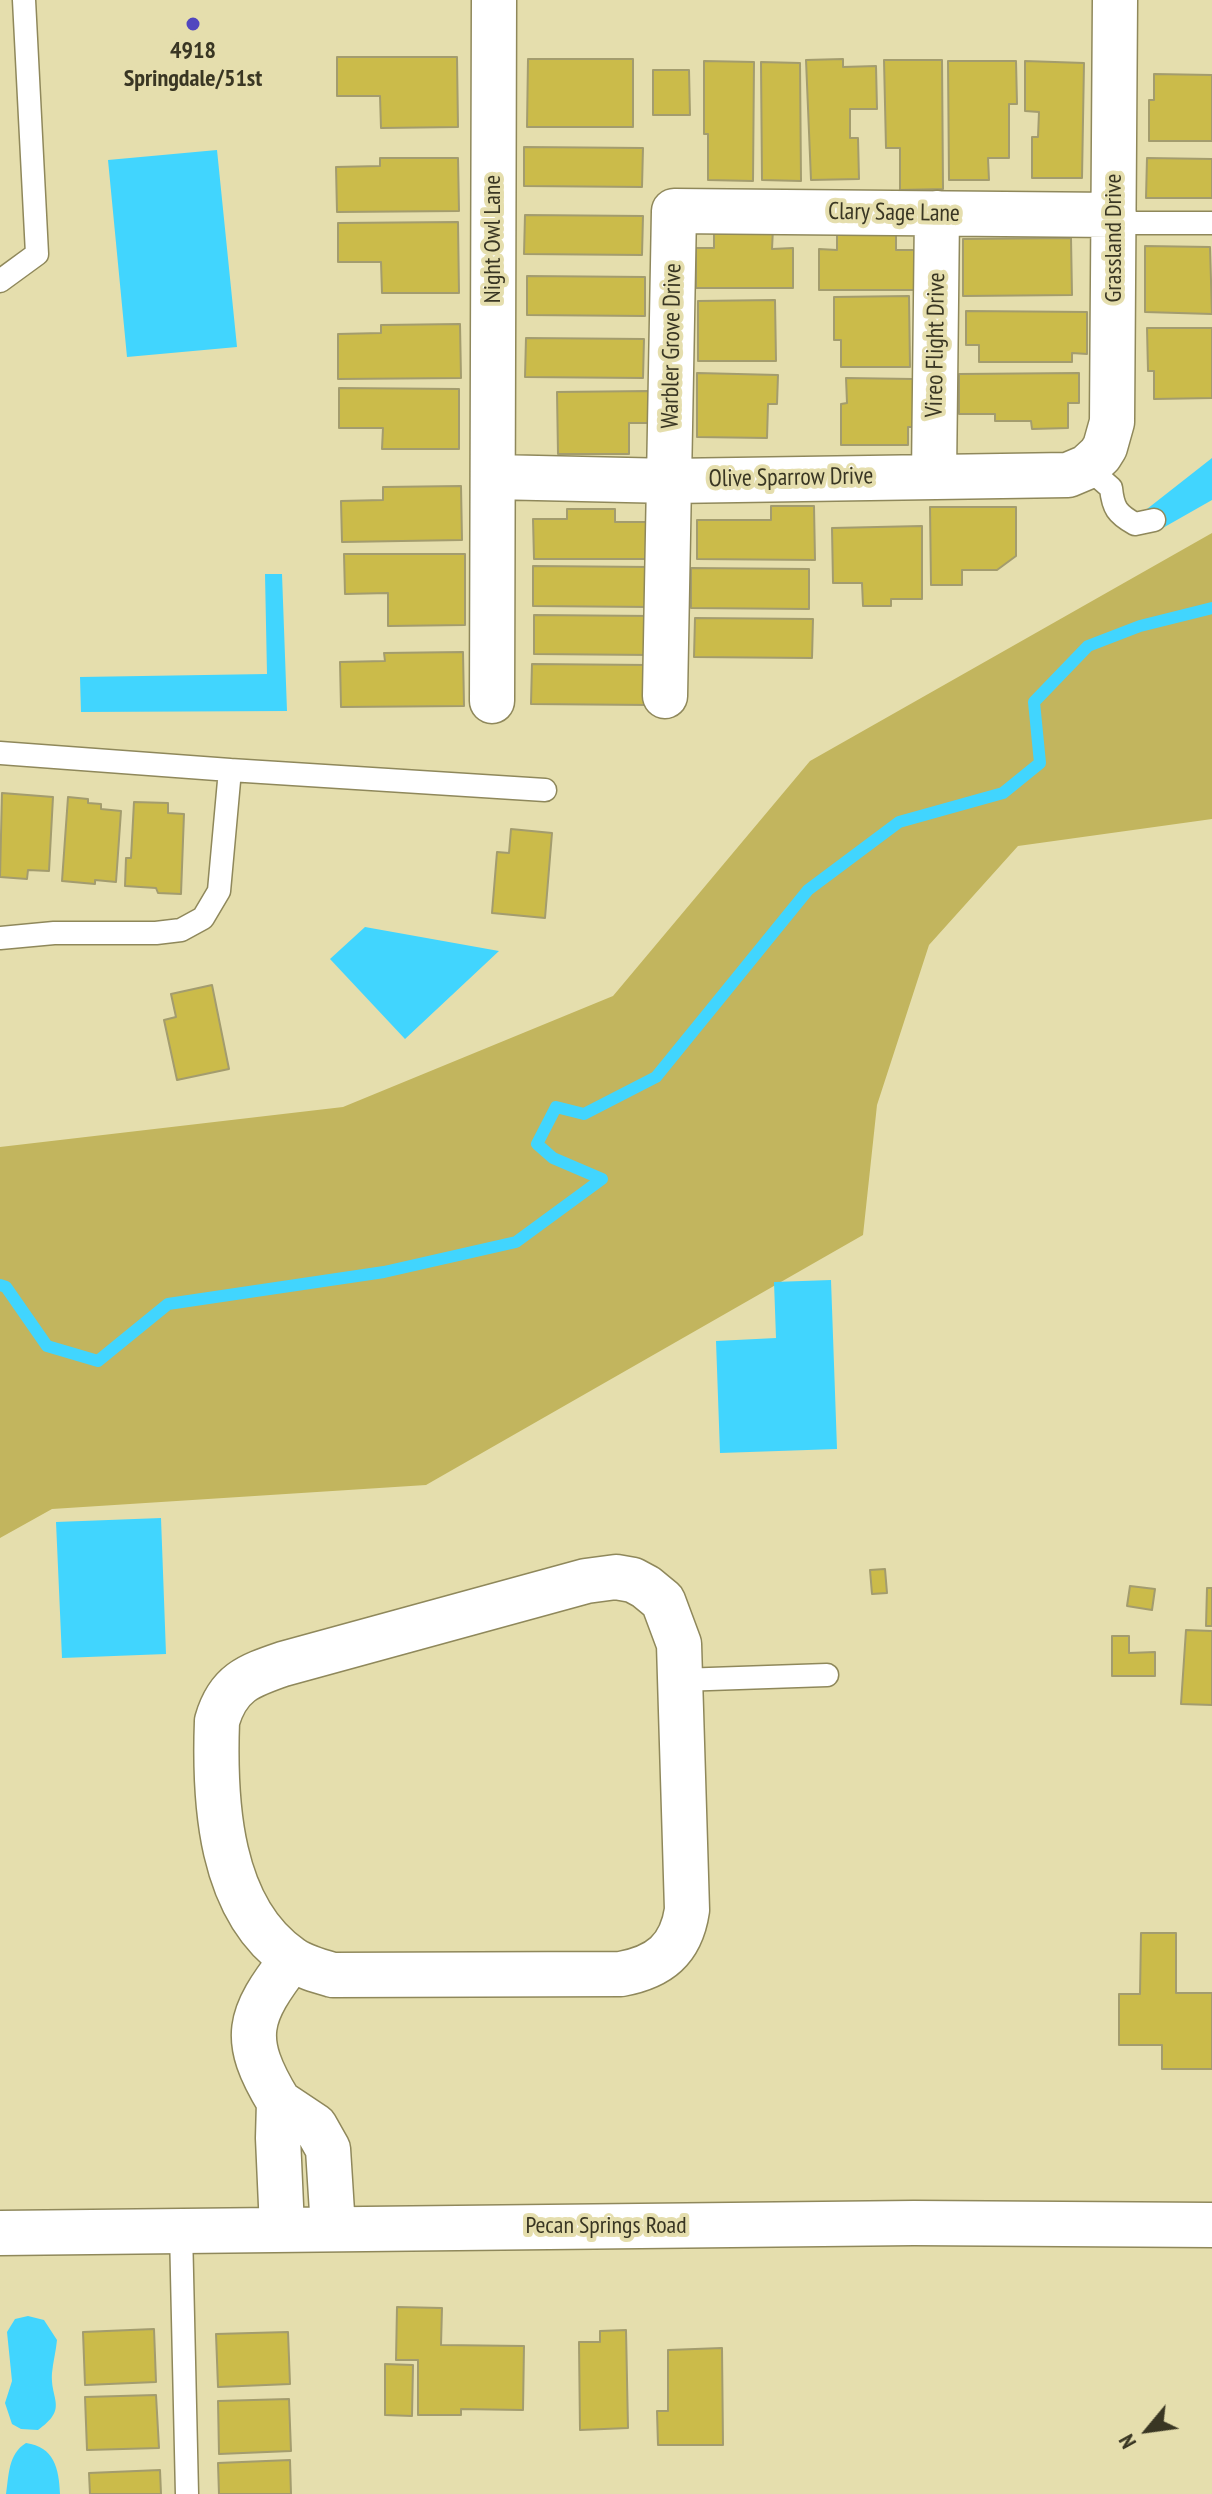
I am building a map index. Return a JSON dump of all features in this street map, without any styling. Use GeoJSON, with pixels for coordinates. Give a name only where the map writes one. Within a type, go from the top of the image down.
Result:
{"type":"FeatureCollection","features":[{"type":"Feature","properties":{"kind":"street","name":"Night Owl Lane"},"geometry":{"type":"LineString","coordinates":[[492,701],[494,0]]}},
{"type":"Feature","properties":{"kind":"street","name":"Grassland Drive"},"geometry":{"type":"LineString","coordinates":[[1087,467],[1105,447],[1112,422],[1115,0]]}},
{"type":"Feature","properties":{"kind":"street","name":"Clary Sage Lane"},"geometry":{"type":"LineString","coordinates":[[674,211],[937,213],[1114,219]]}},
{"type":"Feature","properties":{"kind":"street","name":"Warbler Grove Drive"},"geometry":{"type":"LineString","coordinates":[[665,696],[674,211]]}},
{"type":"Feature","properties":{"kind":"street","name":"Vireo Flight Drive"},"geometry":{"type":"LineString","coordinates":[[934,476],[937,213]]}},
{"type":"Feature","properties":{"kind":"street","name":"Olive Sparrow Drive"},"geometry":{"type":"LineString","coordinates":[[493,477],[671,481],[1068,475],[1087,467]]}},
{"type":"Feature","properties":{"kind":"street"},"geometry":{"type":"LineString","coordinates":[[616,1577],[633,1580],[663,1601],[679,1644],[687,1910],[684,1929],[677,1943],[662,1958],[643,1970],[621,1974],[354,1975],[333,1975],[292,1959],[270,1939],[253,1917],[234,1881],[222,1837],[217,1721],[221,1706],[234,1687],[250,1675],[283,1664],[586,1581],[616,1577]]}},
{"type":"Feature","properties":{"kind":"street"},"geometry":{"type":"LineString","coordinates":[[292,1959],[259,2007],[254,2029],[256,2054],[279,2102],[315,2126],[328,2149],[333,2228]]}},
{"type":"Feature","properties":{"kind":"street"},"geometry":{"type":"LineString","coordinates":[[279,2102],[282,2228]]}},
{"type":"Feature","properties":{"kind":"street","name":"Pecan Springs Road"},"geometry":{"type":"LineString","coordinates":[[0,2233],[898,2223],[1212,2225]]}},
{"type":"Feature","properties":{"kind":"lane"},"geometry":{"type":"LineString","coordinates":[[0,281],[37,254],[24,0]]}},
{"type":"Feature","properties":{"kind":"lane"},"geometry":{"type":"LineString","coordinates":[[1114,219],[1212,223]]}},
{"type":"Feature","properties":{"kind":"lane"},"geometry":{"type":"LineString","coordinates":[[1087,467],[1111,488],[1113,506],[1118,514],[1135,524],[1154,520]]}},
{"type":"Feature","properties":{"kind":"lane"},"geometry":{"type":"LineString","coordinates":[[0,753],[545,790]]}},
{"type":"Feature","properties":{"kind":"lane"},"geometry":{"type":"LineString","coordinates":[[0,938],[80,932],[156,933],[181,930],[203,918],[219,891],[230,770]]}},
{"type":"Feature","properties":{"kind":"lane"},"geometry":{"type":"LineString","coordinates":[[680,1680],[827,1675]]}},
{"type":"Feature","properties":{"kind":"lane"},"geometry":{"type":"LineString","coordinates":[[181,2230],[187,2494]]}},
{"type":"Feature","properties":{"kind":"shaded area"},"geometry":{"type":"Polygon","coordinates":[[[1212,533],[1212,819],[1018,846],[929,945],[877,1105],[863,1235],[426,1485],[52,1509],[0,1538],[0,1147],[343,1107],[613,996],[810,761],[1212,533]]]}},
{"type":"Feature","properties":{"kind":"water"},"geometry":{"type":"Polygon","coordinates":[[[217,150],[237,347],[127,357],[108,160],[217,150]]]}},
{"type":"Feature","properties":{"kind":"water"},"geometry":{"type":"Polygon","coordinates":[[[1212,458],[1212,500],[1161,529],[1147,509],[1212,458]]]}},
{"type":"Feature","properties":{"kind":"water"},"geometry":{"type":"Polygon","coordinates":[[[265,574],[282,574],[287,711],[81,712],[80,677],[267,674],[265,574]]]}},
{"type":"Feature","properties":{"kind":"water"},"geometry":{"type":"Polygon","coordinates":[[[365,927],[499,951],[405,1039],[330,959],[365,927]]]}},
{"type":"Feature","properties":{"kind":"water"},"geometry":{"type":"Polygon","coordinates":[[[831,1280],[837,1449],[720,1453],[716,1341],[776,1338],[774,1282],[831,1280]]]}},
{"type":"Feature","properties":{"kind":"water"},"geometry":{"type":"Polygon","coordinates":[[[161,1518],[166,1654],[62,1658],[56,1522],[161,1518]]]}},
{"type":"Feature","properties":{"kind":"water"},"geometry":{"type":"Polygon","coordinates":[[[28,2316],[44,2320],[57,2340],[52,2373],[56,2409],[38,2430],[21,2429],[12,2424],[5,2403],[12,2381],[7,2332],[15,2319],[28,2316]]]}},
{"type":"Feature","properties":{"kind":"water"},"geometry":{"type":"Polygon","coordinates":[[[26,2443],[43,2449],[53,2460],[60,2494],[6,2494],[13,2459],[26,2443]]]}},
{"type":"Feature","properties":{"kind":"building"},"geometry":{"type":"Polygon","coordinates":[[[337,57],[457,57],[458,127],[381,128],[380,96],[337,96],[337,57]]]}},
{"type":"Feature","properties":{"kind":"building"},"geometry":{"type":"Polygon","coordinates":[[[528,59],[633,59],[633,127],[527,127],[528,59]]]}},
{"type":"Feature","properties":{"kind":"building"},"geometry":{"type":"Polygon","coordinates":[[[843,59],[843,67],[876,66],[877,109],[850,109],[850,138],[858,138],[859,179],[811,180],[806,60],[843,59]]]}},
{"type":"Feature","properties":{"kind":"building"},"geometry":{"type":"Polygon","coordinates":[[[884,60],[942,60],[943,189],[900,190],[900,148],[886,148],[884,60]]]}},
{"type":"Feature","properties":{"kind":"building"},"geometry":{"type":"Polygon","coordinates":[[[704,61],[754,62],[753,181],[708,180],[708,134],[704,134],[704,61]]]}},
{"type":"Feature","properties":{"kind":"building"},"geometry":{"type":"Polygon","coordinates":[[[948,61],[1016,61],[1017,104],[1009,104],[1009,158],[988,158],[989,180],[949,180],[948,61]]]}},
{"type":"Feature","properties":{"kind":"building"},"geometry":{"type":"Polygon","coordinates":[[[1025,61],[1084,63],[1082,178],[1032,178],[1032,137],[1038,137],[1039,112],[1025,111],[1025,61]]]}},
{"type":"Feature","properties":{"kind":"building"},"geometry":{"type":"Polygon","coordinates":[[[761,62],[800,63],[801,181],[762,180],[761,62]]]}},
{"type":"Feature","properties":{"kind":"building"},"geometry":{"type":"Polygon","coordinates":[[[653,70],[689,70],[690,115],[653,115],[653,70]]]}},
{"type":"Feature","properties":{"kind":"building"},"geometry":{"type":"Polygon","coordinates":[[[1154,74],[1212,75],[1212,141],[1149,141],[1149,100],[1154,100],[1154,74]]]}},
{"type":"Feature","properties":{"kind":"building"},"geometry":{"type":"Polygon","coordinates":[[[524,147],[643,148],[642,187],[524,186],[524,147]]]}},
{"type":"Feature","properties":{"kind":"building"},"geometry":{"type":"Polygon","coordinates":[[[380,158],[458,158],[459,211],[337,212],[336,167],[380,166],[380,158]]]}},
{"type":"Feature","properties":{"kind":"building"},"geometry":{"type":"Polygon","coordinates":[[[1147,158],[1212,159],[1212,198],[1146,198],[1147,158]]]}},
{"type":"Feature","properties":{"kind":"building"},"geometry":{"type":"Polygon","coordinates":[[[525,215],[643,216],[642,255],[524,254],[525,215]]]}},
{"type":"Feature","properties":{"kind":"building"},"geometry":{"type":"Polygon","coordinates":[[[458,222],[459,293],[382,293],[381,262],[338,262],[338,223],[458,222]]]}},
{"type":"Feature","properties":{"kind":"building"},"geometry":{"type":"Polygon","coordinates":[[[773,228],[772,249],[793,248],[793,288],[696,288],[696,248],[714,248],[714,229],[773,228]]]}},
{"type":"Feature","properties":{"kind":"building"},"geometry":{"type":"Polygon","coordinates":[[[896,230],[896,250],[917,250],[917,290],[819,290],[819,249],[837,250],[837,231],[896,230]]]}},
{"type":"Feature","properties":{"kind":"building"},"geometry":{"type":"Polygon","coordinates":[[[1071,238],[1072,295],[963,296],[963,239],[1071,238]]]}},
{"type":"Feature","properties":{"kind":"building"},"geometry":{"type":"Polygon","coordinates":[[[1145,246],[1210,247],[1212,314],[1145,312],[1145,246]]]}},
{"type":"Feature","properties":{"kind":"building"},"geometry":{"type":"Polygon","coordinates":[[[527,276],[645,277],[645,316],[527,315],[527,276]]]}},
{"type":"Feature","properties":{"kind":"building"},"geometry":{"type":"Polygon","coordinates":[[[909,296],[910,367],[841,367],[841,340],[834,340],[834,297],[909,296]]]}},
{"type":"Feature","properties":{"kind":"building"},"geometry":{"type":"Polygon","coordinates":[[[775,300],[776,361],[698,361],[698,301],[775,300]]]}},
{"type":"Feature","properties":{"kind":"building"},"geometry":{"type":"Polygon","coordinates":[[[966,311],[1087,312],[1087,354],[1072,353],[1072,362],[979,362],[979,345],[966,345],[966,311]]]}},
{"type":"Feature","properties":{"kind":"building"},"geometry":{"type":"Polygon","coordinates":[[[460,324],[461,378],[338,379],[338,334],[381,333],[381,325],[460,324]]]}},
{"type":"Feature","properties":{"kind":"building"},"geometry":{"type":"Polygon","coordinates":[[[1147,328],[1212,328],[1212,398],[1154,399],[1154,371],[1148,371],[1147,328]]]}},
{"type":"Feature","properties":{"kind":"building"},"geometry":{"type":"Polygon","coordinates":[[[526,338],[644,339],[643,378],[525,377],[526,338]]]}},
{"type":"Feature","properties":{"kind":"building"},"geometry":{"type":"Polygon","coordinates":[[[697,373],[778,375],[777,404],[768,404],[767,438],[697,437],[697,373]]]}},
{"type":"Feature","properties":{"kind":"building"},"geometry":{"type":"Polygon","coordinates":[[[1079,373],[1079,403],[1068,403],[1068,428],[1032,429],[1031,421],[995,421],[995,414],[959,414],[959,374],[1079,373]]]}},
{"type":"Feature","properties":{"kind":"building"},"geometry":{"type":"Polygon","coordinates":[[[846,378],[913,379],[913,427],[908,427],[908,445],[841,445],[841,404],[847,403],[846,378]]]}},
{"type":"Feature","properties":{"kind":"building"},"geometry":{"type":"Polygon","coordinates":[[[339,388],[459,389],[459,449],[382,449],[383,428],[339,428],[339,388]]]}},
{"type":"Feature","properties":{"kind":"building"},"geometry":{"type":"Polygon","coordinates":[[[649,391],[649,423],[629,423],[629,454],[558,454],[557,392],[649,391]]]}},
{"type":"Feature","properties":{"kind":"building"},"geometry":{"type":"Polygon","coordinates":[[[461,486],[462,540],[342,542],[341,501],[383,500],[383,487],[461,486]]]}},
{"type":"Feature","properties":{"kind":"building"},"geometry":{"type":"Polygon","coordinates":[[[771,506],[814,506],[815,560],[697,559],[697,520],[771,520],[771,506]]]}},
{"type":"Feature","properties":{"kind":"building"},"geometry":{"type":"Polygon","coordinates":[[[930,507],[1016,507],[1016,556],[997,570],[962,570],[962,585],[931,585],[930,507]]]}},
{"type":"Feature","properties":{"kind":"building"},"geometry":{"type":"Polygon","coordinates":[[[567,509],[615,509],[615,522],[650,522],[651,559],[534,559],[533,519],[567,519],[567,509]]]}},
{"type":"Feature","properties":{"kind":"building"},"geometry":{"type":"Polygon","coordinates":[[[922,526],[922,599],[891,599],[891,606],[863,606],[862,583],[833,583],[832,528],[922,526]]]}},
{"type":"Feature","properties":{"kind":"building"},"geometry":{"type":"Polygon","coordinates":[[[344,554],[465,554],[465,625],[388,626],[388,593],[345,594],[344,554]]]}},
{"type":"Feature","properties":{"kind":"building"},"geometry":{"type":"Polygon","coordinates":[[[533,566],[651,567],[651,607],[533,606],[533,566]]]}},
{"type":"Feature","properties":{"kind":"building"},"geometry":{"type":"Polygon","coordinates":[[[691,568],[809,569],[809,609],[691,608],[691,568]]]}},
{"type":"Feature","properties":{"kind":"building"},"geometry":{"type":"Polygon","coordinates":[[[534,615],[652,616],[652,655],[534,654],[534,615]]]}},
{"type":"Feature","properties":{"kind":"building"},"geometry":{"type":"Polygon","coordinates":[[[695,618],[813,619],[812,658],[694,657],[695,618]]]}},
{"type":"Feature","properties":{"kind":"building"},"geometry":{"type":"Polygon","coordinates":[[[463,652],[464,706],[341,707],[340,662],[385,661],[384,653],[463,652]]]}},
{"type":"Feature","properties":{"kind":"building"},"geometry":{"type":"Polygon","coordinates":[[[532,664],[649,665],[649,705],[531,704],[532,664]]]}},
{"type":"Feature","properties":{"kind":"building"},"geometry":{"type":"Polygon","coordinates":[[[2,793],[53,797],[49,871],[28,870],[27,879],[0,877],[2,793]]]}},
{"type":"Feature","properties":{"kind":"building"},"geometry":{"type":"Polygon","coordinates":[[[68,797],[88,799],[88,803],[101,804],[101,809],[121,811],[116,882],[62,881],[68,797]]]}},
{"type":"Feature","properties":{"kind":"building"},"geometry":{"type":"Polygon","coordinates":[[[134,802],[168,803],[168,813],[184,814],[181,894],[158,893],[156,888],[125,886],[126,858],[131,858],[134,802]]]}},
{"type":"Feature","properties":{"kind":"building"},"geometry":{"type":"Polygon","coordinates":[[[511,829],[552,833],[545,918],[492,913],[497,852],[509,853],[511,829]]]}},
{"type":"Feature","properties":{"kind":"building"},"geometry":{"type":"Polygon","coordinates":[[[212,985],[229,1069],[177,1080],[164,1020],[176,1017],[171,994],[212,985]]]}},
{"type":"Feature","properties":{"kind":"building"},"geometry":{"type":"Polygon","coordinates":[[[885,1569],[887,1593],[872,1594],[870,1570],[885,1569]]]}},
{"type":"Feature","properties":{"kind":"building"},"geometry":{"type":"Polygon","coordinates":[[[1130,1586],[1155,1589],[1152,1610],[1127,1606],[1130,1586]]]}},
{"type":"Feature","properties":{"kind":"building"},"geometry":{"type":"Polygon","coordinates":[[[1207,1588],[1212,1588],[1212,1626],[1206,1626],[1207,1588]]]}},
{"type":"Feature","properties":{"kind":"building"},"geometry":{"type":"Polygon","coordinates":[[[1186,1630],[1212,1631],[1212,1705],[1181,1704],[1186,1630]]]}},
{"type":"Feature","properties":{"kind":"building"},"geometry":{"type":"Polygon","coordinates":[[[1112,1636],[1129,1636],[1129,1653],[1155,1652],[1155,1676],[1112,1676],[1112,1636]]]}},
{"type":"Feature","properties":{"kind":"building"},"geometry":{"type":"Polygon","coordinates":[[[1141,1933],[1176,1933],[1176,1993],[1212,1993],[1212,2069],[1162,2069],[1162,2045],[1119,2045],[1119,1994],[1140,1994],[1141,1933]]]}},
{"type":"Feature","properties":{"kind":"building"},"geometry":{"type":"Polygon","coordinates":[[[397,2307],[442,2308],[441,2345],[524,2346],[523,2410],[461,2409],[461,2415],[418,2415],[418,2360],[396,2360],[397,2307]]]}},
{"type":"Feature","properties":{"kind":"building"},"geometry":{"type":"Polygon","coordinates":[[[154,2329],[156,2382],[85,2385],[83,2332],[154,2329]]]}},
{"type":"Feature","properties":{"kind":"building"},"geometry":{"type":"Polygon","coordinates":[[[626,2330],[628,2428],[580,2430],[579,2342],[600,2342],[600,2331],[626,2330]]]}},
{"type":"Feature","properties":{"kind":"building"},"geometry":{"type":"Polygon","coordinates":[[[288,2332],[290,2384],[218,2387],[216,2334],[288,2332]]]}},
{"type":"Feature","properties":{"kind":"building"},"geometry":{"type":"Polygon","coordinates":[[[722,2348],[723,2445],[658,2445],[657,2411],[668,2411],[668,2350],[722,2348]]]}},
{"type":"Feature","properties":{"kind":"building"},"geometry":{"type":"Polygon","coordinates":[[[385,2364],[413,2365],[412,2416],[385,2415],[385,2364]]]}},
{"type":"Feature","properties":{"kind":"building"},"geometry":{"type":"Polygon","coordinates":[[[156,2395],[159,2448],[87,2450],[85,2397],[156,2395]]]}},
{"type":"Feature","properties":{"kind":"building"},"geometry":{"type":"Polygon","coordinates":[[[289,2399],[291,2451],[219,2454],[218,2401],[289,2399]]]}},
{"type":"Feature","properties":{"kind":"building"},"geometry":{"type":"Polygon","coordinates":[[[290,2460],[291,2494],[219,2494],[218,2463],[290,2460]]]}},
{"type":"Feature","properties":{"kind":"building"},"geometry":{"type":"Polygon","coordinates":[[[160,2470],[161,2494],[90,2494],[89,2473],[160,2470]]]}},
{"type":"Feature","properties":{"kind":"waterway"},"geometry":{"type":"LineString","coordinates":[[0,1285],[6,1287],[47,1346],[98,1361],[168,1304],[384,1272],[516,1242],[602,1179],[553,1158],[537,1144],[556,1107],[584,1114],[656,1077],[808,890],[899,822],[1003,793],[1040,763],[1034,702],[1088,646],[1140,626],[1212,608]]}},
{"type":"Feature","properties":{"kind":"place","name":"4918 Springdale/51st"},"geometry":{"type":"Point","coordinates":[193,24]}}]}
